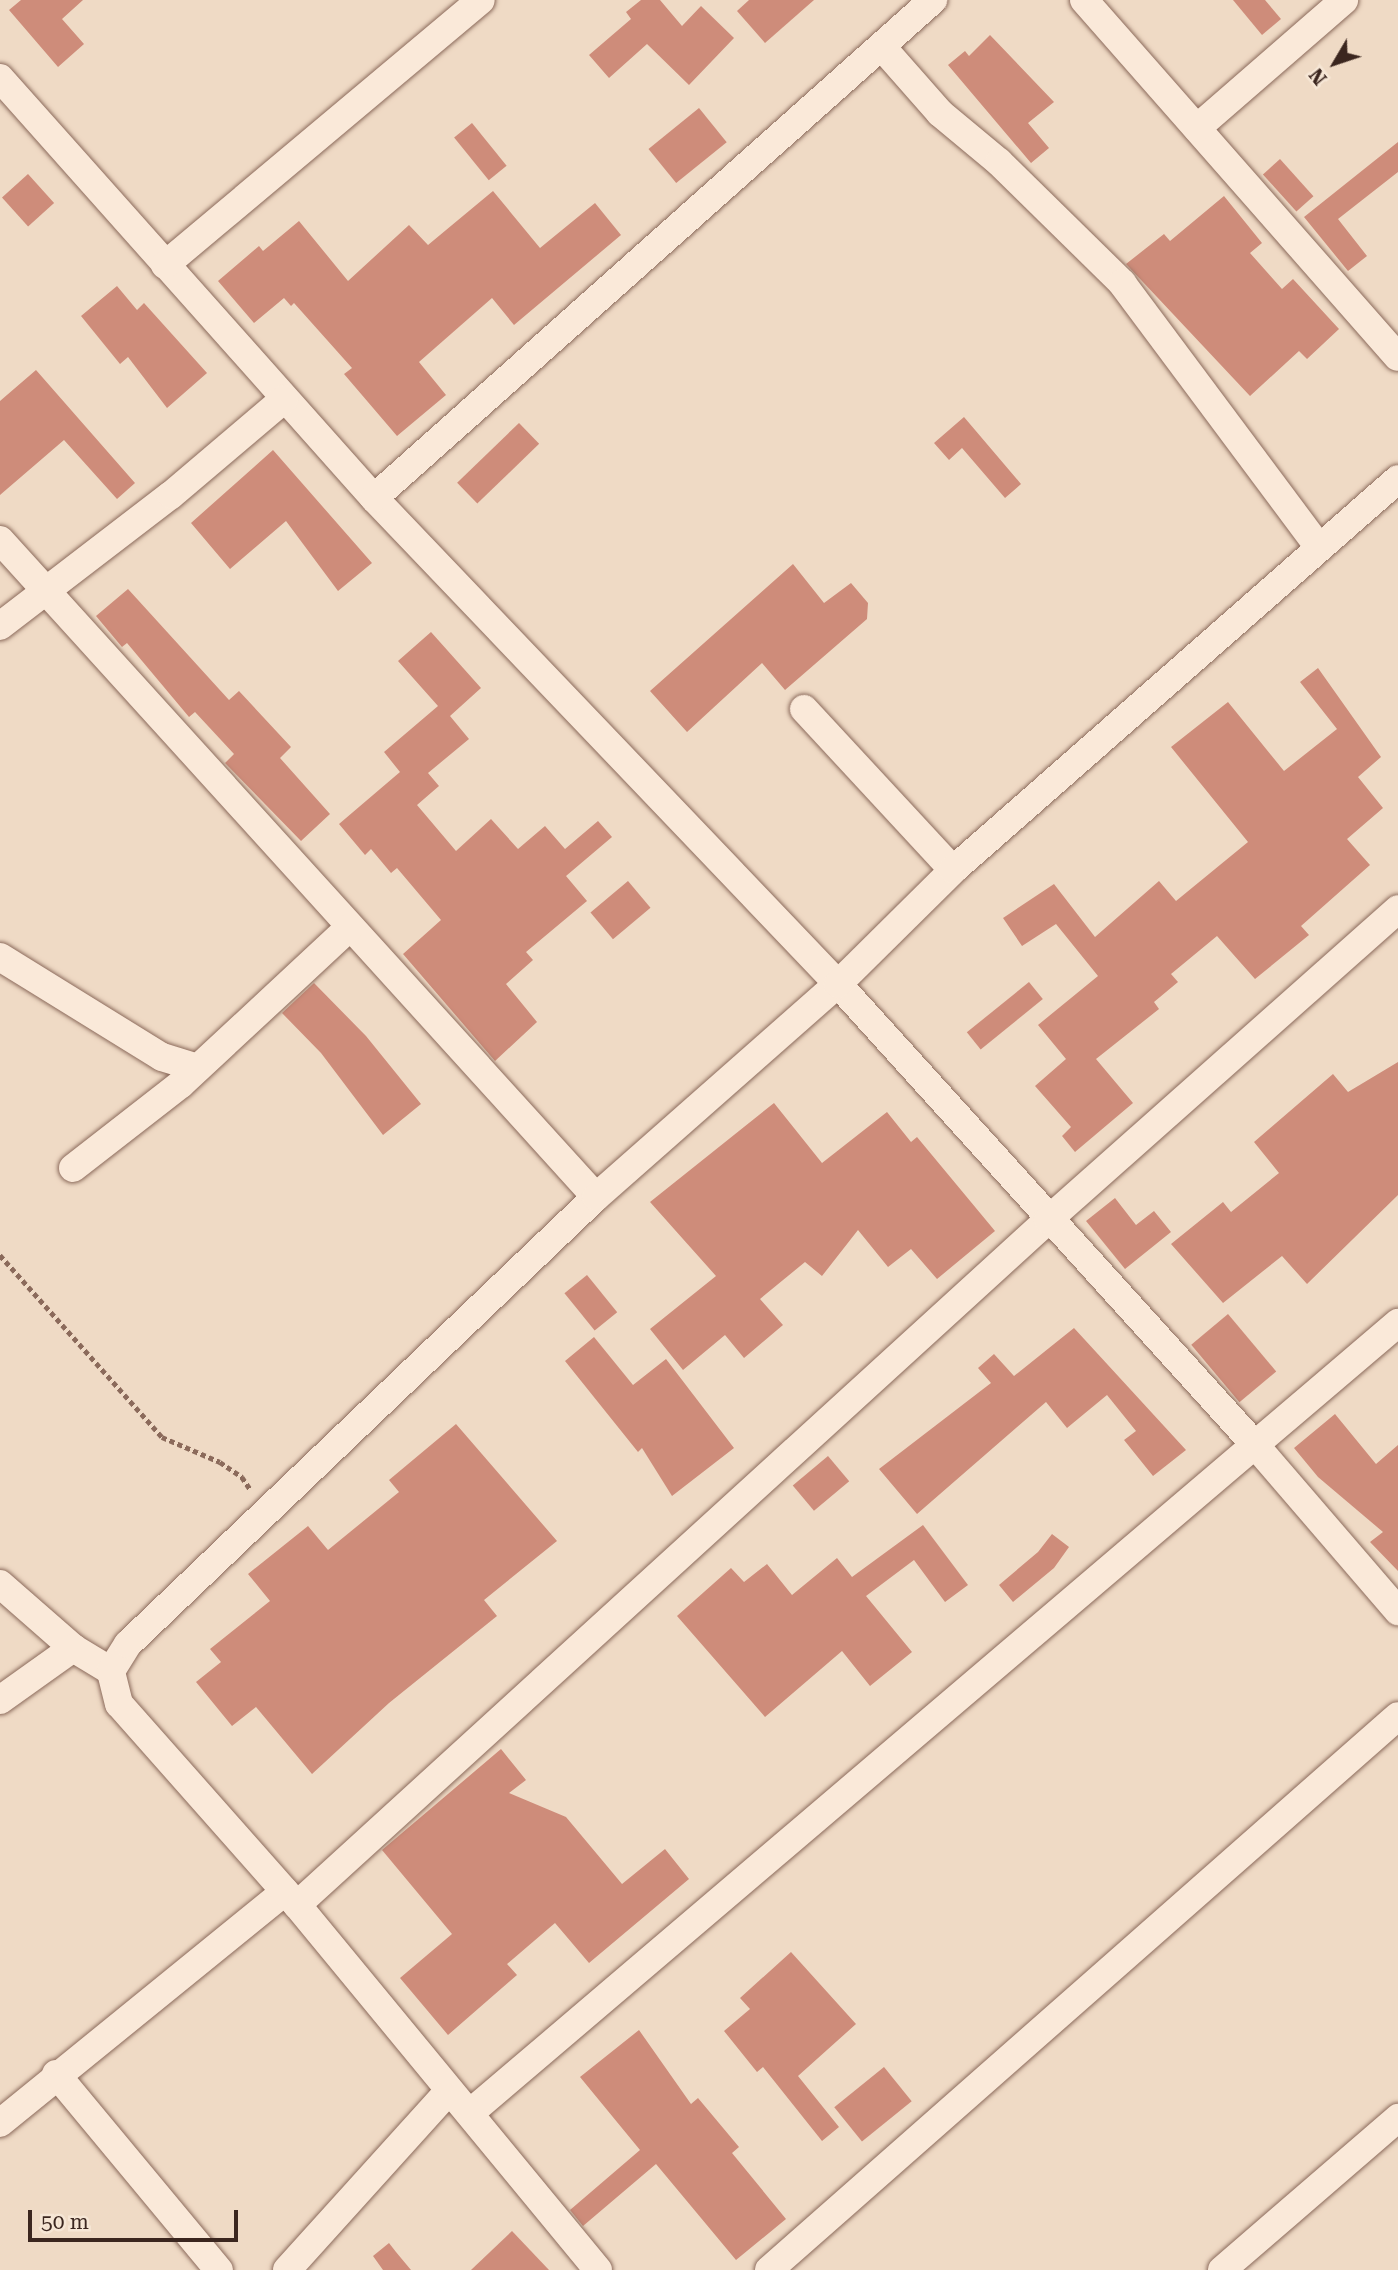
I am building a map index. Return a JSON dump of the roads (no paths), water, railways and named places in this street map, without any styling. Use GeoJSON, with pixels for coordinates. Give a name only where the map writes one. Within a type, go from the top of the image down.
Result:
{"type":"FeatureCollection","features":[{"type":"Feature","properties":{"kind":"street"},"geometry":{"type":"LineString","coordinates":[[164,265],[481,0]]}},
{"type":"Feature","properties":{"kind":"street"},"geometry":{"type":"LineString","coordinates":[[374,498],[933,0]]}},
{"type":"Feature","properties":{"kind":"street"},"geometry":{"type":"LineString","coordinates":[[1084,0],[1398,357]]}},
{"type":"Feature","properties":{"kind":"street"},"geometry":{"type":"LineString","coordinates":[[1197,128],[1344,0]]}},
{"type":"Feature","properties":{"kind":"street"},"geometry":{"type":"LineString","coordinates":[[882,47],[940,113],[999,162],[1122,283],[1319,547]]}},
{"type":"Feature","properties":{"kind":"street"},"geometry":{"type":"LineString","coordinates":[[0,78],[374,498],[838,984],[1048,1220],[1256,1446],[1398,1611]]}},
{"type":"Feature","properties":{"kind":"street"},"geometry":{"type":"LineString","coordinates":[[0,626],[171,495],[284,399]]}},
{"type":"Feature","properties":{"kind":"street"},"geometry":{"type":"LineString","coordinates":[[111,1671],[128,1644],[596,1197],[838,984],[953,870],[1398,479]]}},
{"type":"Feature","properties":{"kind":"street"},"geometry":{"type":"LineString","coordinates":[[0,540],[349,928],[596,1197]]}},
{"type":"Feature","properties":{"kind":"street"},"geometry":{"type":"LineString","coordinates":[[804,709],[953,870]]}},
{"type":"Feature","properties":{"kind":"street"},"geometry":{"type":"LineString","coordinates":[[0,2123],[56,2074],[291,1898],[1398,909]]}},
{"type":"Feature","properties":{"kind":"street"},"geometry":{"type":"LineString","coordinates":[[73,1168],[197,1068],[349,928]]}},
{"type":"Feature","properties":{"kind":"street"},"geometry":{"type":"LineString","coordinates":[[0,957],[162,1058],[197,1068]]}},
{"type":"Feature","properties":{"kind":"street"},"geometry":{"type":"LineString","coordinates":[[470,2113],[1398,1323]]}},
{"type":"Feature","properties":{"kind":"street"},"geometry":{"type":"LineString","coordinates":[[0,1584],[73,1648],[111,1671],[119,1704],[291,1898],[598,2270]]}},
{"type":"Feature","properties":{"kind":"street"},"geometry":{"type":"LineString","coordinates":[[0,1700],[73,1648]]}},
{"type":"Feature","properties":{"kind":"street"},"geometry":{"type":"LineString","coordinates":[[769,2270],[1398,1716]]}},
{"type":"Feature","properties":{"kind":"street"},"geometry":{"type":"LineString","coordinates":[[56,2074],[219,2270]]}},
{"type":"Feature","properties":{"kind":"street"},"geometry":{"type":"LineString","coordinates":[[287,2270],[449,2091]]}},
{"type":"Feature","properties":{"kind":"street"},"geometry":{"type":"LineString","coordinates":[[1222,2270],[1398,2118]]}}]}
